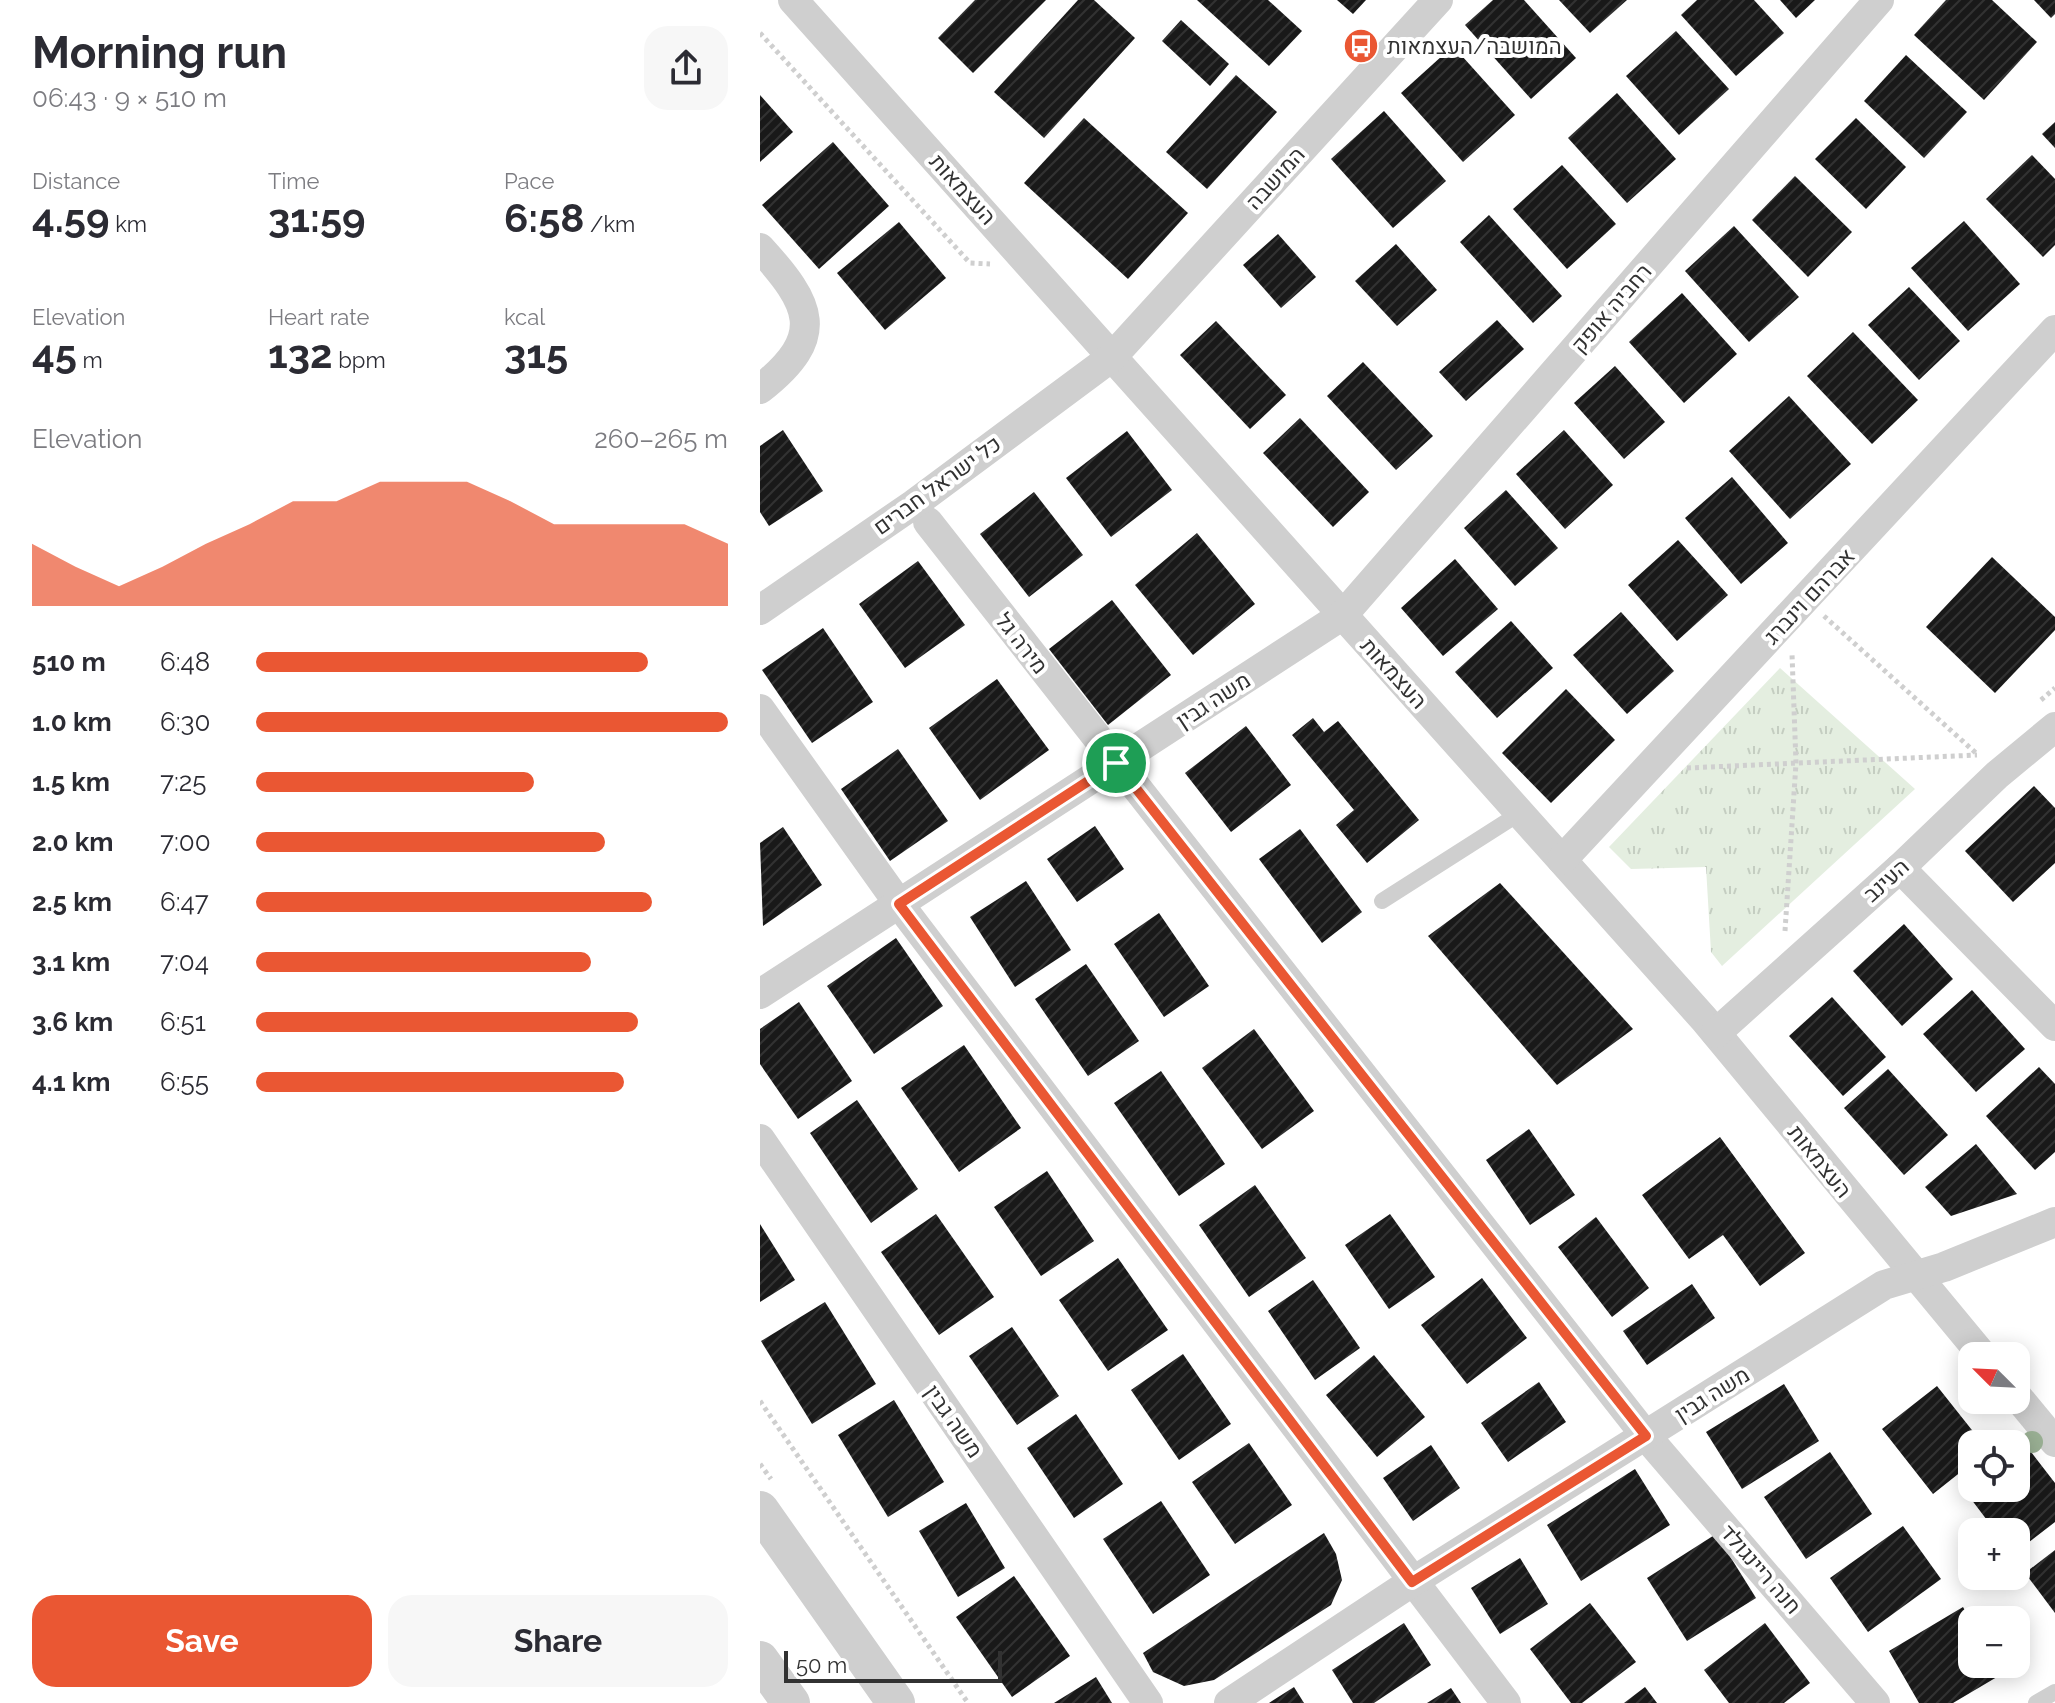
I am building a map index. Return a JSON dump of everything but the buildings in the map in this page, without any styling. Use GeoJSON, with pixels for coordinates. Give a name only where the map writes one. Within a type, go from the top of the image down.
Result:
{"type":"FeatureCollection","features":[{"type":"Feature","properties":{"kind":"street","name":"העצמאות"},"geometry":{"type":"LineString","coordinates":[[793,0],[1716,1033],[1971,1342]]}},
{"type":"Feature","properties":{"kind":"street","name":"המושבה"},"geometry":{"type":"LineString","coordinates":[[1112,357],[1438,0]]}},
{"type":"Feature","properties":{"kind":"street","name":"רחביה אופק"},"geometry":{"type":"LineString","coordinates":[[1343,615],[1879,0]]}},
{"type":"Feature","properties":{"kind":"street"},"geometry":{"type":"LineString","coordinates":[[760,248],[793,285],[805,309],[804,331],[789,367],[760,389]]}},
{"type":"Feature","properties":{"kind":"street","name":"אברהם וינברג"},"geometry":{"type":"LineString","coordinates":[[1562,860],[1651,769],[2055,330]]}},
{"type":"Feature","properties":{"kind":"street","name":"כל ישראל חברים"},"geometry":{"type":"LineString","coordinates":[[760,610],[914,504],[1112,357]]}},
{"type":"Feature","properties":{"kind":"street","name":"מירה גל"},"geometry":{"type":"LineString","coordinates":[[928,522],[1646,1436]]}},
{"type":"Feature","properties":{"kind":"street","name":"משה גבין"},"geometry":{"type":"LineString","coordinates":[[760,994],[1343,615]]}},
{"type":"Feature","properties":{"kind":"street"},"geometry":{"type":"LineString","coordinates":[[760,709],[899,904],[1506,1703]]}},
{"type":"Feature","properties":{"kind":"street","name":"העינב"},"geometry":{"type":"LineString","coordinates":[[1716,1033],[1900,868],[1987,765],[2055,727]]}},
{"type":"Feature","properties":{"kind":"street"},"geometry":{"type":"LineString","coordinates":[[1900,868],[2055,1026]]}},
{"type":"Feature","properties":{"kind":"street","name":"משה גבין"},"geometry":{"type":"LineString","coordinates":[[760,1139],[1148,1703]]}},
{"type":"Feature","properties":{"kind":"street","name":"משה גבין"},"geometry":{"type":"LineString","coordinates":[[1229,1703],[1412,1582],[1884,1285],[2055,1222]]}},
{"type":"Feature","properties":{"kind":"street"},"geometry":{"type":"LineString","coordinates":[[2030,1412],[2055,1442]]}},
{"type":"Feature","properties":{"kind":"street","name":"חנה ריינגולד"},"geometry":{"type":"LineString","coordinates":[[1646,1436],[1875,1703]]}},
{"type":"Feature","properties":{"kind":"street"},"geometry":{"type":"LineString","coordinates":[[760,1510],[896,1703]]}},
{"type":"Feature","properties":{"kind":"street"},"geometry":{"type":"LineString","coordinates":[[760,1660],[791,1703]]}},
{"type":"Feature","properties":{"kind":"lane"},"geometry":{"type":"LineString","coordinates":[[1382,901],[1520,813]]}},
{"type":"Feature","properties":{"kind":"lane"},"geometry":{"type":"LineString","coordinates":[[2036,1703],[2055,1692]]}},
{"type":"Feature","properties":{"kind":"path"},"geometry":{"type":"LineString","coordinates":[[760,33],[970,263]]}},
{"type":"Feature","properties":{"kind":"path"},"geometry":{"type":"LineString","coordinates":[[1784,936],[1796,763],[1798,608]]}},
{"type":"Feature","properties":{"kind":"path"},"geometry":{"type":"LineString","coordinates":[[1798,608],[1987,765]]}},
{"type":"Feature","properties":{"kind":"path"},"geometry":{"type":"LineString","coordinates":[[1651,769],[1796,763],[1987,765]]}},
{"type":"Feature","properties":{"kind":"path"},"geometry":{"type":"LineString","coordinates":[[760,1401],[968,1703]]}},
{"type":"Feature","properties":{"kind":"green space"},"geometry":{"type":"Polygon","coordinates":[[[1780,668],[1915,789],[1722,966],[1711,952],[1706,867],[1631,869],[1609,847],[1780,668]]]}},
{"type":"Feature","properties":{"kind":"place","name":"המושבה/העצמאות"},"geometry":{"type":"Point","coordinates":[1361,46]}},
{"type":"Feature","properties":{"kind":"route"},"geometry":{"type":"LineString","coordinates":[[1116,763],[1646,1436],[1412,1582],[899,904],[1116,763]]}}]}
